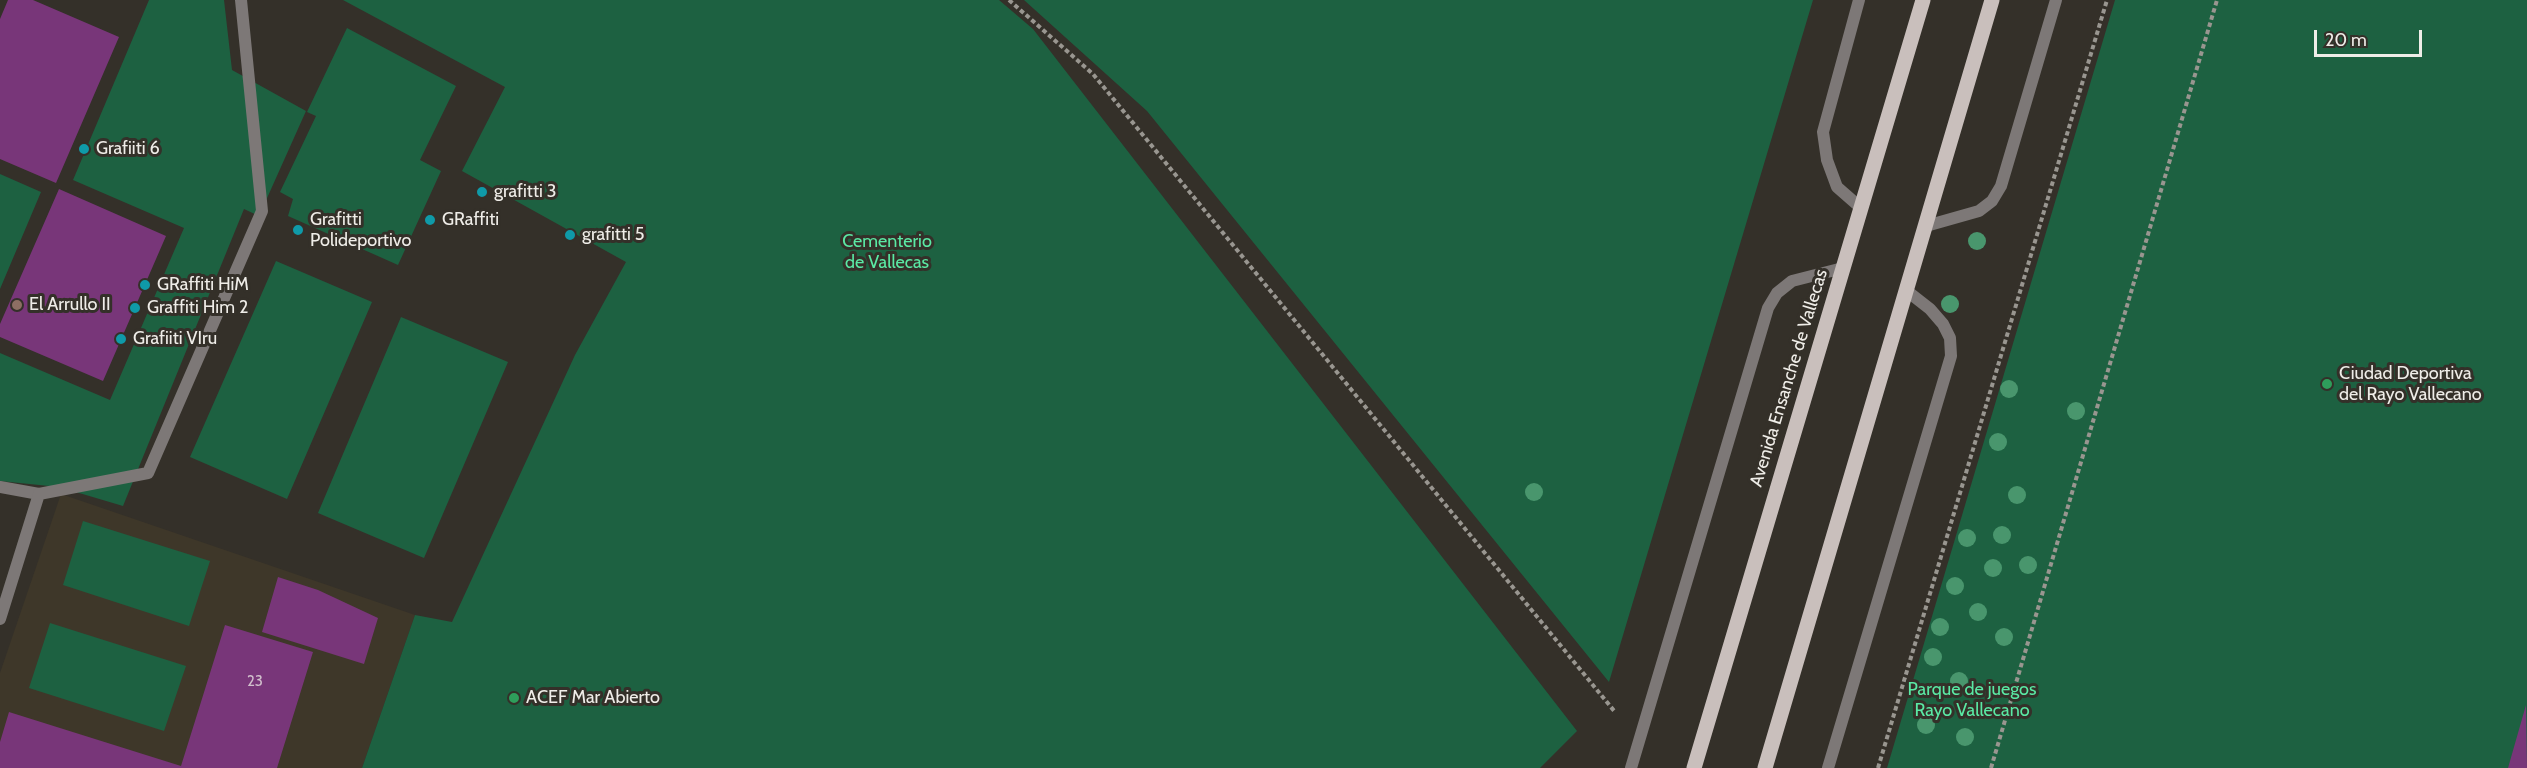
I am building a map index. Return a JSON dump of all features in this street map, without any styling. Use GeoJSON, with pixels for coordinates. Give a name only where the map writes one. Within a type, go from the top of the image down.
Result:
{"type":"FeatureCollection","features":[{"type":"Feature","properties":{"kind":"main road","name":"Avenida Ensanche de Vallecas"},"geometry":{"type":"LineString","coordinates":[[1694,768],[1923,0]]}},
{"type":"Feature","properties":{"kind":"main road"},"geometry":{"type":"LineString","coordinates":[[1765,768],[1992,0]]}},
{"type":"Feature","properties":{"kind":"street"},"geometry":{"type":"LineString","coordinates":[[0,487],[39,494],[148,473],[261,211],[241,0]]}},
{"type":"Feature","properties":{"kind":"street"},"geometry":{"type":"LineString","coordinates":[[1859,0],[1823,132],[1827,160],[1838,187],[1861,208]]}},
{"type":"Feature","properties":{"kind":"street"},"geometry":{"type":"LineString","coordinates":[[1926,226],[1979,211],[1992,201],[2001,186],[2056,0]]}},
{"type":"Feature","properties":{"kind":"street"},"geometry":{"type":"LineString","coordinates":[[1631,768],[1768,308],[1777,293],[1792,281],[1843,268]]}},
{"type":"Feature","properties":{"kind":"street"},"geometry":{"type":"LineString","coordinates":[[1828,768],[1951,356],[1950,338],[1943,324],[1930,309],[1907,291]]}},
{"type":"Feature","properties":{"kind":"street"},"geometry":{"type":"LineString","coordinates":[[0,619],[39,494]]}},
{"type":"Feature","properties":{"kind":"path"},"geometry":{"type":"LineString","coordinates":[[1009,0],[1093,74],[1615,712]]}},
{"type":"Feature","properties":{"kind":"path"},"geometry":{"type":"LineString","coordinates":[[1878,768],[2107,0]]}},
{"type":"Feature","properties":{"kind":"path"},"geometry":{"type":"LineString","coordinates":[[1991,768],[2217,0]]}},
{"type":"Feature","properties":{"kind":"shaded area"},"geometry":{"type":"Polygon","coordinates":[[[61,494],[415,615],[362,768],[0,768],[0,673],[61,494]]]}},
{"type":"Feature","properties":{"kind":"green space"},"geometry":{"type":"Polygon","coordinates":[[[149,0],[224,0],[232,70],[306,111],[259,216],[244,209],[123,506],[59,487],[0,481],[0,353],[110,400],[184,228],[73,180],[149,0]]]}},
{"type":"Feature","properties":{"kind":"green space","name":"Cementerio de Vallecas"},"geometry":{"type":"Polygon","coordinates":[[[343,0],[999,0],[1033,29],[1577,731],[1540,768],[362,768],[415,615],[452,622],[575,355],[626,262],[462,171],[505,87],[343,0]]]}},
{"type":"Feature","properties":{"kind":"green space"},"geometry":{"type":"Polygon","coordinates":[[[1024,0],[1813,0],[1609,682],[1147,111],[1024,0]]]}},
{"type":"Feature","properties":{"kind":"green space","name":"Ciudad Deportiva del Rayo Vallecano"},"geometry":{"type":"Polygon","coordinates":[[[2115,0],[2527,0],[2527,768],[1887,768],[2115,0]]]}},
{"type":"Feature","properties":{"kind":"green space"},"geometry":{"type":"Polygon","coordinates":[[[347,28],[456,86],[420,160],[441,171],[398,265],[288,216],[293,199],[280,192],[316,116],[307,112],[347,28]]]}},
{"type":"Feature","properties":{"kind":"green space"},"geometry":{"type":"Polygon","coordinates":[[[0,174],[41,192],[0,289],[0,174]]]}},
{"type":"Feature","properties":{"kind":"green space"},"geometry":{"type":"Polygon","coordinates":[[[276,261],[372,302],[287,499],[190,457],[276,261]]]}},
{"type":"Feature","properties":{"kind":"green space"},"geometry":{"type":"Polygon","coordinates":[[[401,317],[508,362],[424,558],[318,513],[401,317]]]}},
{"type":"Feature","properties":{"kind":"green space"},"geometry":{"type":"Polygon","coordinates":[[[83,521],[210,561],[189,626],[63,585],[83,521]]]}},
{"type":"Feature","properties":{"kind":"green space"},"geometry":{"type":"Polygon","coordinates":[[[50,623],[186,666],[164,731],[29,688],[50,623]]]}},
{"type":"Feature","properties":{"kind":"building"},"geometry":{"type":"Polygon","coordinates":[[[8,0],[33,0],[119,37],[56,183],[0,159],[0,19],[8,0]]]}},
{"type":"Feature","properties":{"kind":"building"},"geometry":{"type":"Polygon","coordinates":[[[59,189],[166,236],[103,381],[0,337],[0,324],[59,189]]]}},
{"type":"Feature","properties":{"kind":"building"},"geometry":{"type":"Polygon","coordinates":[[[278,577],[318,590],[378,618],[364,664],[262,632],[278,577]]]}},
{"type":"Feature","properties":{"kind":"building"},"geometry":{"type":"Polygon","coordinates":[[[225,625],[313,652],[277,768],[0,768],[0,742],[9,712],[181,766],[225,625]]]}},
{"type":"Feature","properties":{"kind":"building"},"geometry":{"type":"Polygon","coordinates":[[[2526,705],[2527,768],[2508,768],[2526,705]]]}},
{"type":"Feature","properties":{"kind":"place","name":"Grafiiti 6"},"geometry":{"type":"Point","coordinates":[84,149]}},
{"type":"Feature","properties":{"kind":"place","name":"grafitti 3"},"geometry":{"type":"Point","coordinates":[482,192]}},
{"type":"Feature","properties":{"kind":"place","name":"GRaffiti"},"geometry":{"type":"Point","coordinates":[430,220]}},
{"type":"Feature","properties":{"kind":"place","name":"Grafitti Polideportivo"},"geometry":{"type":"Point","coordinates":[298,230]}},
{"type":"Feature","properties":{"kind":"place","name":"grafitti 5"},"geometry":{"type":"Point","coordinates":[570,235]}},
{"type":"Feature","properties":{"kind":"place","name":"GRaffiti HiM"},"geometry":{"type":"Point","coordinates":[145,285]}},
{"type":"Feature","properties":{"kind":"place","name":"El Arrullo II"},"geometry":{"type":"Point","coordinates":[17,305]}},
{"type":"Feature","properties":{"kind":"place","name":"Graffiti Him 2"},"geometry":{"type":"Point","coordinates":[135,308]}},
{"type":"Feature","properties":{"kind":"place","name":"Grafiiti VIru"},"geometry":{"type":"Point","coordinates":[121,339]}},
{"type":"Feature","properties":{"kind":"place","name":"Ciudad Deportiva del Rayo Vallecano"},"geometry":{"type":"Point","coordinates":[2327,384]}},
{"type":"Feature","properties":{"kind":"place","name":"ACEF Mar Abierto"},"geometry":{"type":"Point","coordinates":[514,698]}},
{"type":"Feature","properties":{"kind":"park label","name":"Parque de juegos Rayo Vallecano"},"geometry":{"type":"Point","coordinates":[1972,700]}}]}
